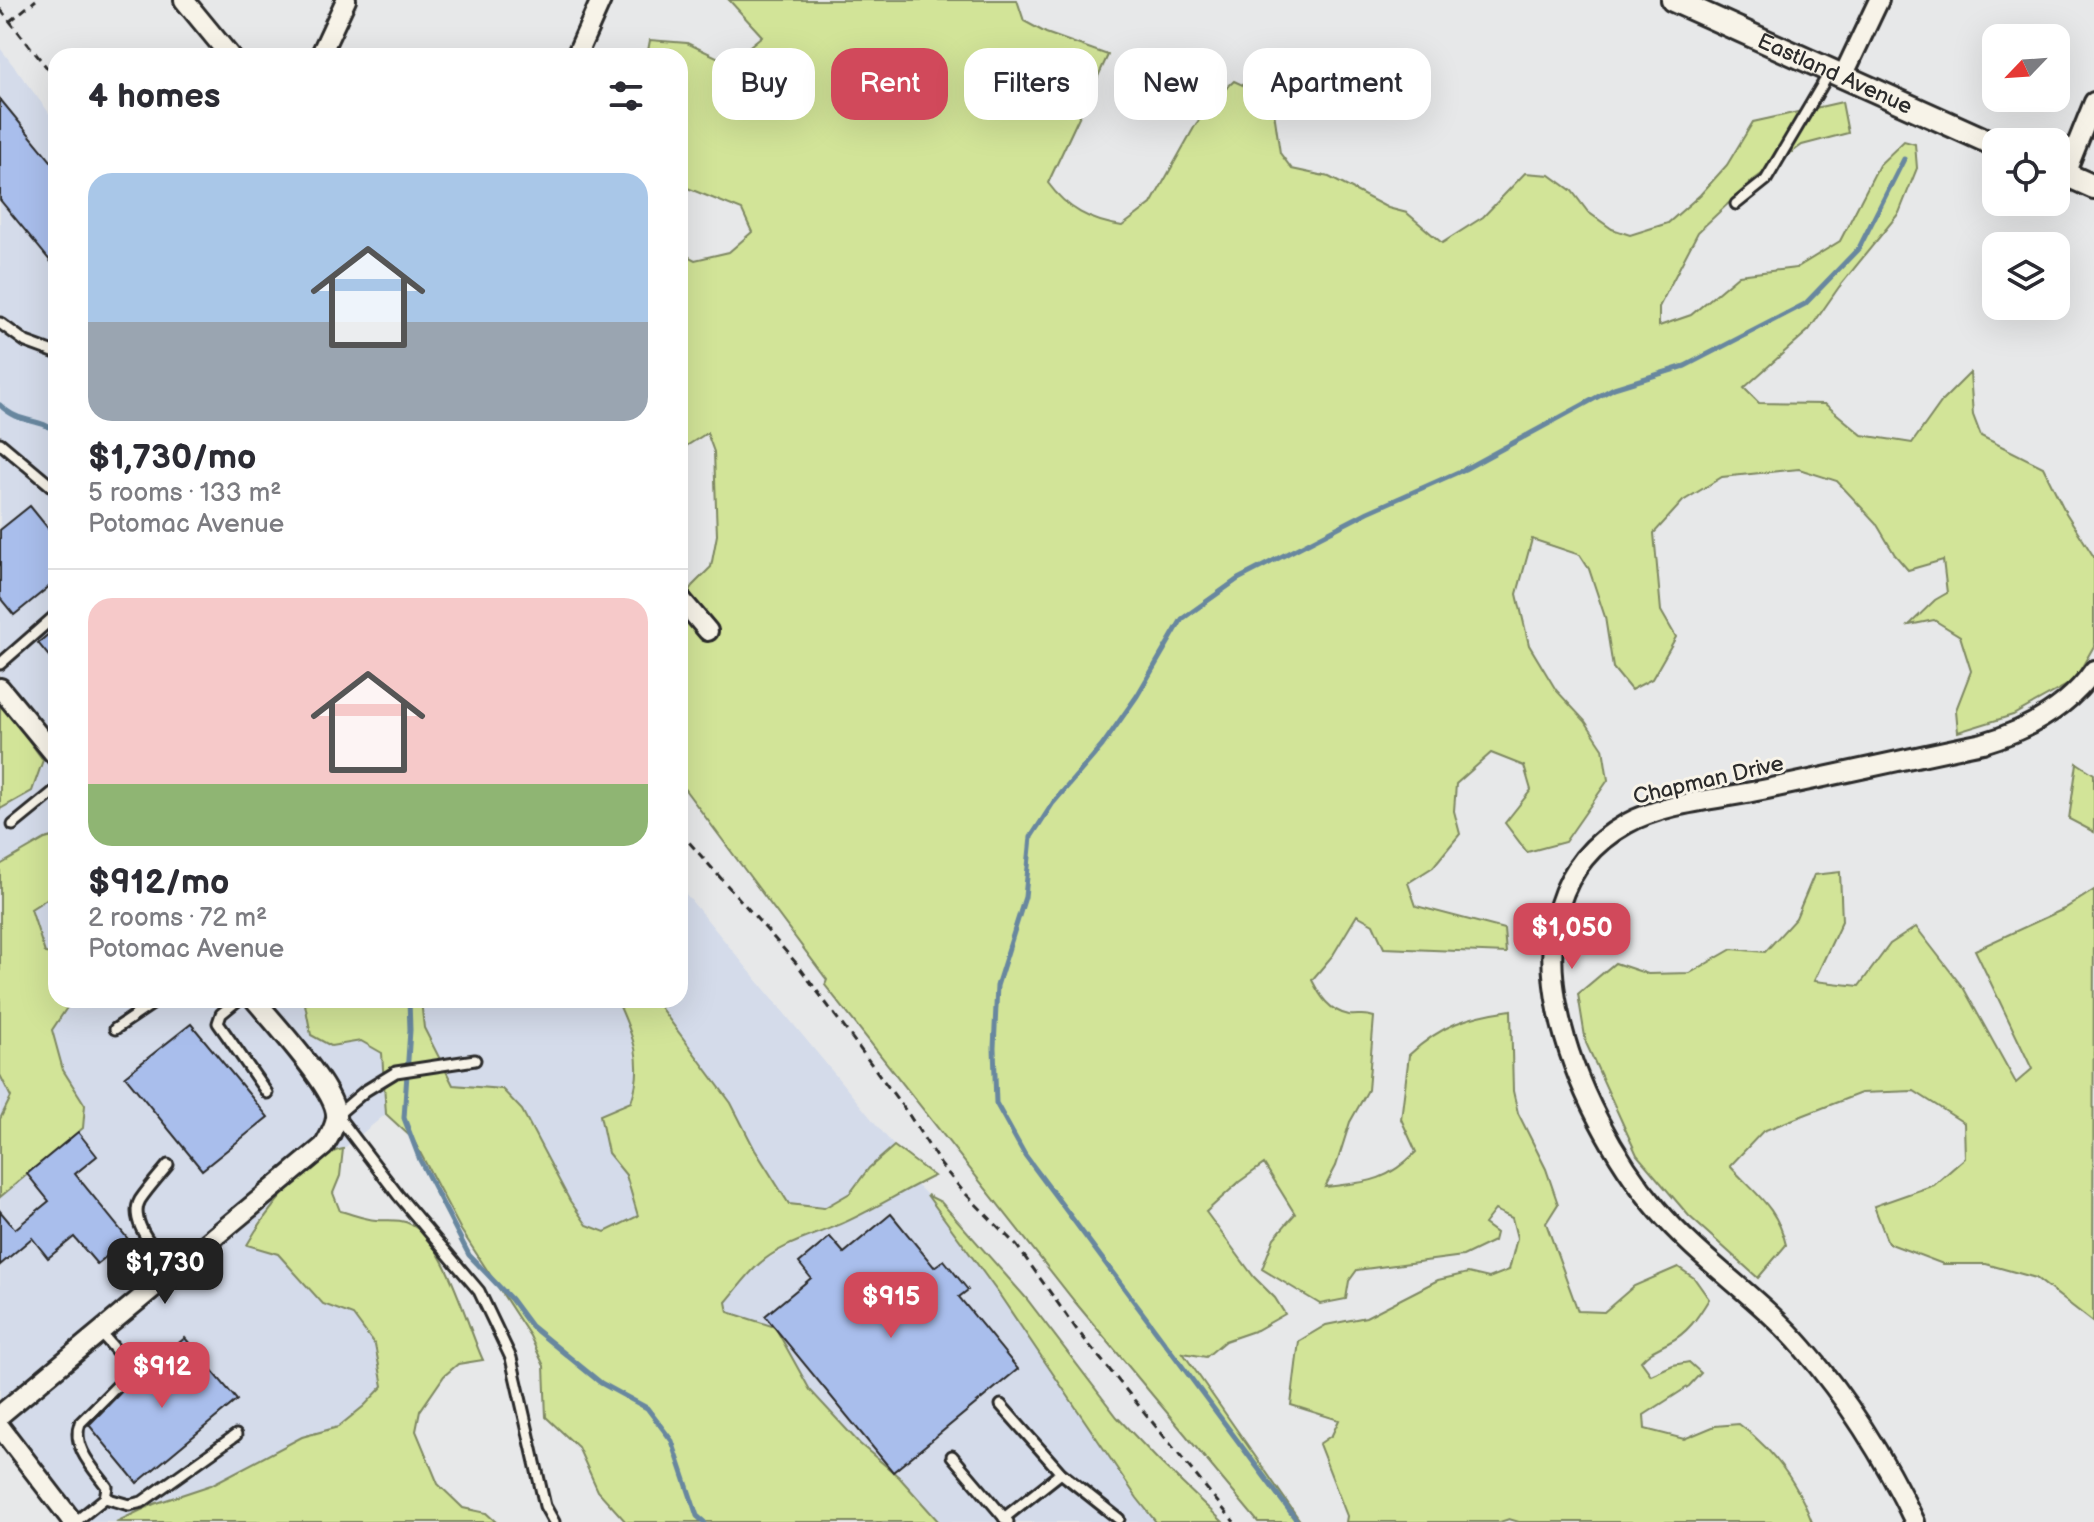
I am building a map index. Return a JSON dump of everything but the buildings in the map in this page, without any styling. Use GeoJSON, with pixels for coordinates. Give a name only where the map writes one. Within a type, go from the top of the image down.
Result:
{"type":"FeatureCollection","features":[{"type":"Feature","properties":{"kind":"street"},"geometry":{"type":"LineString","coordinates":[[184,0],[223,48]]}},
{"type":"Feature","properties":{"kind":"street"},"geometry":{"type":"LineString","coordinates":[[324,48],[346,0]]}},
{"type":"Feature","properties":{"kind":"street"},"geometry":{"type":"LineString","coordinates":[[580,48],[601,0]]}},
{"type":"Feature","properties":{"kind":"street","name":"Eastland Avenue"},"geometry":{"type":"LineString","coordinates":[[1673,0],[1982,139]]}},
{"type":"Feature","properties":{"kind":"street"},"geometry":{"type":"LineString","coordinates":[[1837,73],[1879,0]]}},
{"type":"Feature","properties":{"kind":"street"},"geometry":{"type":"LineString","coordinates":[[2070,153],[2094,102]]}},
{"type":"Feature","properties":{"kind":"street"},"geometry":{"type":"LineString","coordinates":[[2070,176],[2094,187]]}},
{"type":"Feature","properties":{"kind":"street"},"geometry":{"type":"LineString","coordinates":[[688,607],[708,631]]}},
{"type":"Feature","properties":{"kind":"street","name":"Chapman Drive"},"geometry":{"type":"LineString","coordinates":[[1915,1522],[1890,1472],[1838,1390],[1764,1308],[1657,1209],[1624,1164],[1591,1104],[1567,1040],[1553,986],[1550,958],[1553,926],[1562,892],[1584,857],[1605,837],[1628,822],[1681,806],[2009,735],[2035,724],[2057,708],[2094,670]]}},
{"type":"Feature","properties":{"kind":"street"},"geometry":{"type":"LineString","coordinates":[[0,688],[48,735]]}},
{"type":"Feature","properties":{"kind":"street"},"geometry":{"type":"LineString","coordinates":[[0,1415],[324,1146],[337,1115],[326,1090],[267,1008]]}},
{"type":"Feature","properties":{"kind":"street"},"geometry":{"type":"LineString","coordinates":[[0,1427],[74,1522]]}},
{"type":"Feature","properties":{"kind":"lane"},"geometry":{"type":"LineString","coordinates":[[1736,204],[1766,180],[1837,73]]}},
{"type":"Feature","properties":{"kind":"lane"},"geometry":{"type":"LineString","coordinates":[[0,323],[26,342],[48,350]]}},
{"type":"Feature","properties":{"kind":"lane"},"geometry":{"type":"LineString","coordinates":[[0,443],[48,483]]}},
{"type":"Feature","properties":{"kind":"lane"},"geometry":{"type":"LineString","coordinates":[[0,664],[48,622]]}},
{"type":"Feature","properties":{"kind":"lane"},"geometry":{"type":"LineString","coordinates":[[13,825],[48,797]]}},
{"type":"Feature","properties":{"kind":"lane"},"geometry":{"type":"LineString","coordinates":[[115,1029],[146,1008]]}},
{"type":"Feature","properties":{"kind":"lane"},"geometry":{"type":"LineString","coordinates":[[228,1008],[221,1014],[218,1023],[267,1093]]}},
{"type":"Feature","properties":{"kind":"lane"},"geometry":{"type":"LineString","coordinates":[[475,1060],[396,1072],[365,1091],[337,1115],[398,1195],[479,1291],[511,1358],[545,1506],[554,1522]]}},
{"type":"Feature","properties":{"kind":"lane"},"geometry":{"type":"LineString","coordinates":[[168,1165],[138,1203],[138,1218],[145,1234],[173,1272]]}},
{"type":"Feature","properties":{"kind":"lane"},"geometry":{"type":"LineString","coordinates":[[74,1522],[105,1498],[107,1487],[79,1445],[76,1433],[80,1423],[130,1373],[128,1364],[100,1332]]}},
{"type":"Feature","properties":{"kind":"lane"},"geometry":{"type":"LineString","coordinates":[[1001,1405],[1061,1473],[1119,1519]]}},
{"type":"Feature","properties":{"kind":"lane"},"geometry":{"type":"LineString","coordinates":[[105,1498],[129,1505],[142,1502],[236,1435]]}},
{"type":"Feature","properties":{"kind":"lane"},"geometry":{"type":"LineString","coordinates":[[952,1456],[1006,1520],[1061,1473]]}},
{"type":"Feature","properties":{"kind":"path"},"geometry":{"type":"LineString","coordinates":[[10,21],[36,0]]}},
{"type":"Feature","properties":{"kind":"path"},"geometry":{"type":"LineString","coordinates":[[0,9],[48,69]]}},
{"type":"Feature","properties":{"kind":"path"},"geometry":{"type":"LineString","coordinates":[[688,841],[797,964],[900,1102],[941,1165],[1017,1246],[1077,1330],[1234,1522]]}},
{"type":"Feature","properties":{"kind":"shaded area"},"geometry":{"type":"Polygon","coordinates":[[[0,48],[48,111],[48,1008],[307,1008],[331,1046],[361,1040],[382,1053],[386,1114],[343,1149],[331,1151],[281,1196],[261,1219],[248,1245],[278,1254],[323,1304],[353,1315],[375,1345],[383,1386],[364,1406],[338,1427],[302,1437],[211,1485],[154,1504],[116,1522],[73,1522],[0,1427],[0,48]]]}},
{"type":"Feature","properties":{"kind":"shaded area"},"geometry":{"type":"Polygon","coordinates":[[[688,897],[894,1146],[869,1168],[850,1193],[824,1208],[789,1204],[755,1150],[731,1103],[659,1008],[688,1008],[688,897]]]}},
{"type":"Feature","properties":{"kind":"shaded area"},"geometry":{"type":"Polygon","coordinates":[[[422,1008],[621,1008],[631,1031],[638,1081],[631,1102],[600,1115],[608,1153],[626,1175],[638,1216],[605,1232],[587,1225],[570,1201],[522,1110],[502,1089],[453,1085],[424,1028],[422,1008]]]}},
{"type":"Feature","properties":{"kind":"shaded area"},"geometry":{"type":"Polygon","coordinates":[[[916,1184],[999,1294],[1156,1522],[939,1522],[899,1477],[860,1444],[810,1390],[775,1328],[727,1312],[726,1301],[760,1263],[916,1184]]]}},
{"type":"Feature","properties":{"kind":"green space"},"geometry":{"type":"Polygon","coordinates":[[[729,0],[1017,0],[1024,21],[1046,33],[1088,48],[964,48],[964,120],[1078,120],[1048,183],[1063,200],[1080,212],[1122,226],[1151,204],[1199,120],[1227,120],[1227,88],[1234,81],[1243,85],[1243,120],[1275,120],[1280,153],[1292,169],[1329,177],[1388,208],[1407,213],[1442,243],[1483,217],[1525,173],[1550,175],[1572,191],[1588,212],[1612,229],[1630,235],[1668,223],[1700,195],[1727,165],[1753,122],[1842,102],[1848,133],[1802,145],[1752,181],[1698,232],[1659,307],[1659,326],[1691,315],[1739,275],[1796,268],[1840,241],[1879,165],[1904,141],[1915,144],[1917,168],[1899,213],[1839,287],[1809,330],[1744,388],[1759,403],[1825,404],[1862,435],[1912,443],[1942,401],[1970,373],[1973,415],[1981,436],[2043,467],[2066,513],[2094,557],[2094,646],[2074,681],[2013,715],[1958,732],[1956,710],[1971,671],[1960,636],[1934,620],[1909,625],[1947,593],[1943,560],[1908,570],[1876,523],[1837,481],[1799,469],[1722,477],[1683,501],[1654,533],[1661,611],[1676,637],[1652,679],[1631,690],[1613,668],[1605,617],[1589,569],[1580,555],[1532,539],[1517,594],[1529,645],[1556,690],[1585,721],[1603,748],[1608,780],[1565,842],[1527,852],[1505,823],[1531,790],[1524,766],[1491,753],[1456,784],[1454,811],[1460,834],[1433,867],[1408,883],[1416,906],[1504,929],[1506,953],[1384,948],[1373,924],[1357,915],[1333,955],[1312,980],[1322,997],[1336,1010],[1349,1015],[1374,1017],[1368,1090],[1350,1122],[1336,1166],[1325,1187],[1375,1179],[1395,1170],[1416,1152],[1401,1119],[1409,1055],[1444,1029],[1481,1015],[1511,1010],[1513,1091],[1518,1113],[1546,1169],[1558,1204],[1546,1223],[1578,1311],[1604,1312],[1634,1286],[1678,1267],[1694,1278],[1709,1299],[1687,1329],[1641,1361],[1651,1375],[1689,1362],[1701,1373],[1689,1386],[1644,1415],[1645,1429],[1684,1439],[1715,1426],[1739,1424],[1763,1444],[1783,1467],[1812,1522],[1519,1522],[1509,1519],[1500,1522],[1346,1522],[1347,1516],[1319,1444],[1332,1435],[1339,1420],[1291,1405],[1299,1341],[1326,1325],[1366,1317],[1438,1280],[1468,1273],[1489,1278],[1509,1270],[1517,1238],[1512,1218],[1495,1210],[1484,1224],[1496,1233],[1494,1241],[1463,1256],[1357,1270],[1349,1281],[1346,1299],[1320,1304],[1262,1269],[1274,1238],[1295,1214],[1264,1164],[1206,1212],[1285,1314],[1257,1330],[1225,1341],[1206,1357],[1183,1353],[1301,1522],[1258,1522],[1075,1302],[825,985],[827,980],[688,794],[688,592],[711,567],[717,535],[714,452],[707,433],[688,445],[688,256],[695,260],[729,252],[752,232],[742,210],[688,188],[688,48],[648,48],[650,40],[687,43],[712,55],[712,120],[815,120],[815,48],[747,48],[762,36],[729,0]]]}},
{"type":"Feature","properties":{"kind":"green space"},"geometry":{"type":"Polygon","coordinates":[[[1098,51],[1108,55],[1098,76],[1098,51]]]}},
{"type":"Feature","properties":{"kind":"green space"},"geometry":{"type":"Polygon","coordinates":[[[0,701],[43,760],[32,791],[0,809],[0,701]]]}},
{"type":"Feature","properties":{"kind":"green space"},"geometry":{"type":"Polygon","coordinates":[[[2077,763],[2094,774],[2094,832],[2069,819],[2077,763]]]}},
{"type":"Feature","properties":{"kind":"green space"},"geometry":{"type":"Polygon","coordinates":[[[48,838],[48,898],[31,909],[45,953],[48,953],[48,1008],[67,1008],[52,1030],[63,1070],[85,1105],[83,1128],[0,1197],[0,1119],[11,1097],[0,1075],[0,865],[48,838]]]}},
{"type":"Feature","properties":{"kind":"green space"},"geometry":{"type":"Polygon","coordinates":[[[1840,872],[1842,921],[1814,981],[1859,986],[1890,944],[1916,927],[1964,989],[2016,1083],[2032,1069],[1975,950],[2064,909],[2094,890],[2093,1322],[2036,1278],[1986,1264],[1943,1264],[1888,1243],[1874,1206],[1934,1185],[1965,1158],[1964,1123],[1914,1091],[1861,1093],[1763,1131],[1730,1166],[1771,1210],[1786,1245],[1758,1278],[1689,1216],[1637,1155],[1586,1043],[1578,994],[1615,963],[1648,974],[1690,973],[1732,949],[1765,952],[1796,918],[1814,875],[1840,872]]]}},
{"type":"Feature","properties":{"kind":"green space"},"geometry":{"type":"Polygon","coordinates":[[[306,1008],[422,1008],[424,1028],[453,1085],[502,1089],[522,1110],[570,1201],[587,1225],[605,1232],[638,1216],[626,1175],[608,1153],[600,1115],[631,1102],[635,1088],[635,1050],[621,1008],[661,1008],[731,1103],[755,1150],[789,1204],[824,1208],[850,1193],[869,1168],[894,1146],[934,1176],[853,1219],[777,1251],[755,1268],[726,1302],[728,1312],[775,1327],[810,1390],[860,1444],[899,1477],[939,1522],[626,1522],[598,1491],[578,1447],[546,1417],[544,1366],[530,1336],[461,1230],[413,1139],[386,1114],[382,1053],[361,1041],[331,1046],[311,1035],[306,1008]]]}},
{"type":"Feature","properties":{"kind":"green space"},"geometry":{"type":"Polygon","coordinates":[[[343,1149],[340,1176],[333,1193],[340,1211],[367,1219],[412,1225],[435,1249],[454,1286],[483,1360],[458,1364],[444,1376],[420,1411],[416,1431],[438,1484],[463,1508],[486,1513],[496,1522],[116,1522],[154,1504],[211,1485],[302,1437],[338,1427],[383,1386],[375,1345],[353,1315],[323,1304],[278,1254],[247,1245],[264,1218],[302,1174],[316,1162],[343,1149]]]}},
{"type":"Feature","properties":{"kind":"green space"},"geometry":{"type":"Polygon","coordinates":[[[927,1195],[941,1202],[1026,1298],[1117,1417],[1223,1522],[1156,1522],[927,1195]]]}},
{"type":"Feature","properties":{"kind":"waterway"},"geometry":{"type":"LineString","coordinates":[[1298,1522],[1025,1155],[996,1103],[994,1048],[997,986],[1025,897],[1031,837],[1053,803],[1102,746],[1137,696],[1182,619],[1238,579],[1368,512],[1465,469],[1614,388],[1685,366],[1805,304],[1859,248],[1904,159]]}},
{"type":"Feature","properties":{"kind":"waterway"},"geometry":{"type":"LineString","coordinates":[[0,405],[15,416],[48,426]]}},
{"type":"Feature","properties":{"kind":"waterway"},"geometry":{"type":"LineString","coordinates":[[409,1008],[404,1118],[420,1160],[469,1255],[511,1299],[531,1326],[601,1383],[647,1408],[672,1441],[697,1516],[704,1522]]}}]}
